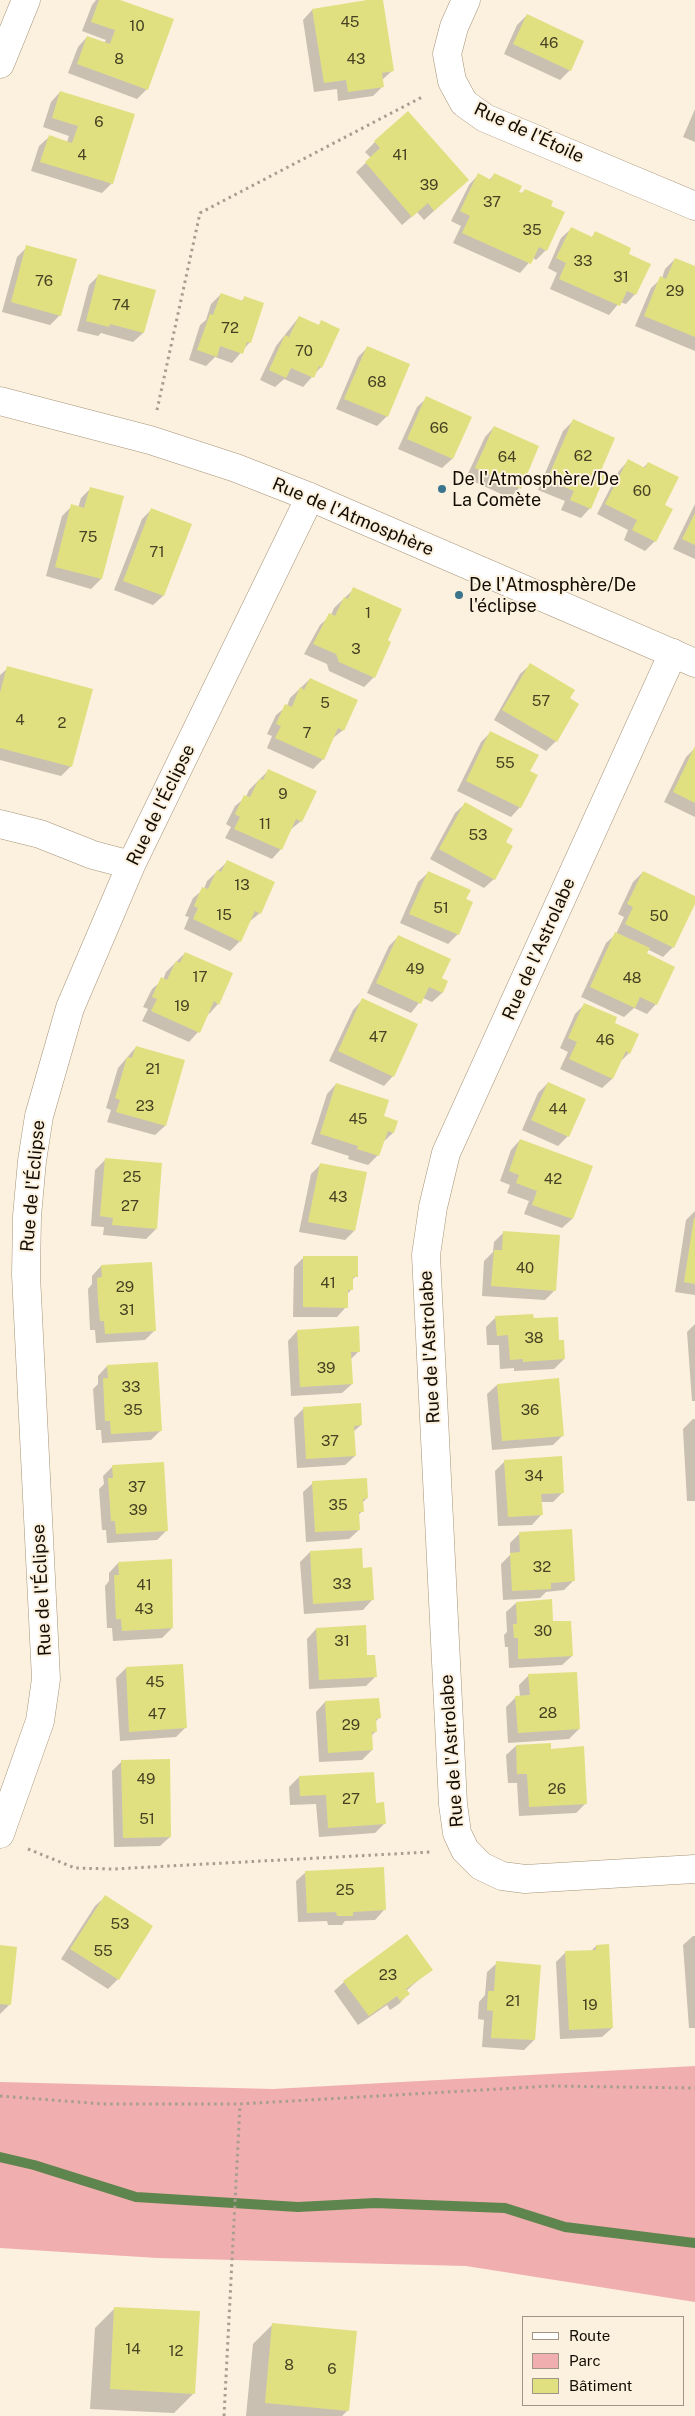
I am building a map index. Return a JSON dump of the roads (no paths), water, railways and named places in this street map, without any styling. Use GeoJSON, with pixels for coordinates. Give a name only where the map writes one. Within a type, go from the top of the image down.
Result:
{"type":"FeatureCollection","features":[{"type":"Feature","properties":{"kind":"street"},"geometry":{"type":"LineString","coordinates":[[0,64],[5,32],[26,0]]}},
{"type":"Feature","properties":{"kind":"street","name":"Rue de l'Étoile"},"geometry":{"type":"LineString","coordinates":[[466,0],[454,27],[448,54],[452,81],[464,103],[485,118],[695,206]]}},
{"type":"Feature","properties":{"kind":"street","name":"Rue de l'Atmosphère"},"geometry":{"type":"LineString","coordinates":[[0,401],[150,440],[236,468],[310,497],[684,658]]}},
{"type":"Feature","properties":{"kind":"street","name":"Rue de l'Éclipse"},"geometry":{"type":"LineString","coordinates":[[0,1834],[40,1721],[46,1679],[26,1274],[27,1216],[32,1161],[39,1116],[70,1008],[131,866],[310,497]]}},
{"type":"Feature","properties":{"kind":"street","name":"Rue de l'Astrolabe"},"geometry":{"type":"LineString","coordinates":[[684,658],[446,1153],[434,1206],[426,1255],[453,1804],[457,1833],[465,1850],[481,1866],[502,1876],[526,1879],[695,1869]]}},
{"type":"Feature","properties":{"kind":"street"},"geometry":{"type":"LineString","coordinates":[[0,824],[40,834],[94,855],[131,866]]}},
{"type":"Feature","properties":{"kind":"waterway"},"geometry":{"type":"LineString","coordinates":[[0,2157],[34,2165],[136,2197],[298,2207],[375,2203],[505,2208],[565,2227],[695,2243]]}},
{"type":"Feature","properties":{"kind":"place","name":"De l'Atmosphère/De La Comète"},"geometry":{"type":"Point","coordinates":[442,489]}},
{"type":"Feature","properties":{"kind":"place","name":"De l'Atmosphère/De l'éclipse"},"geometry":{"type":"Point","coordinates":[459,595]}}]}
